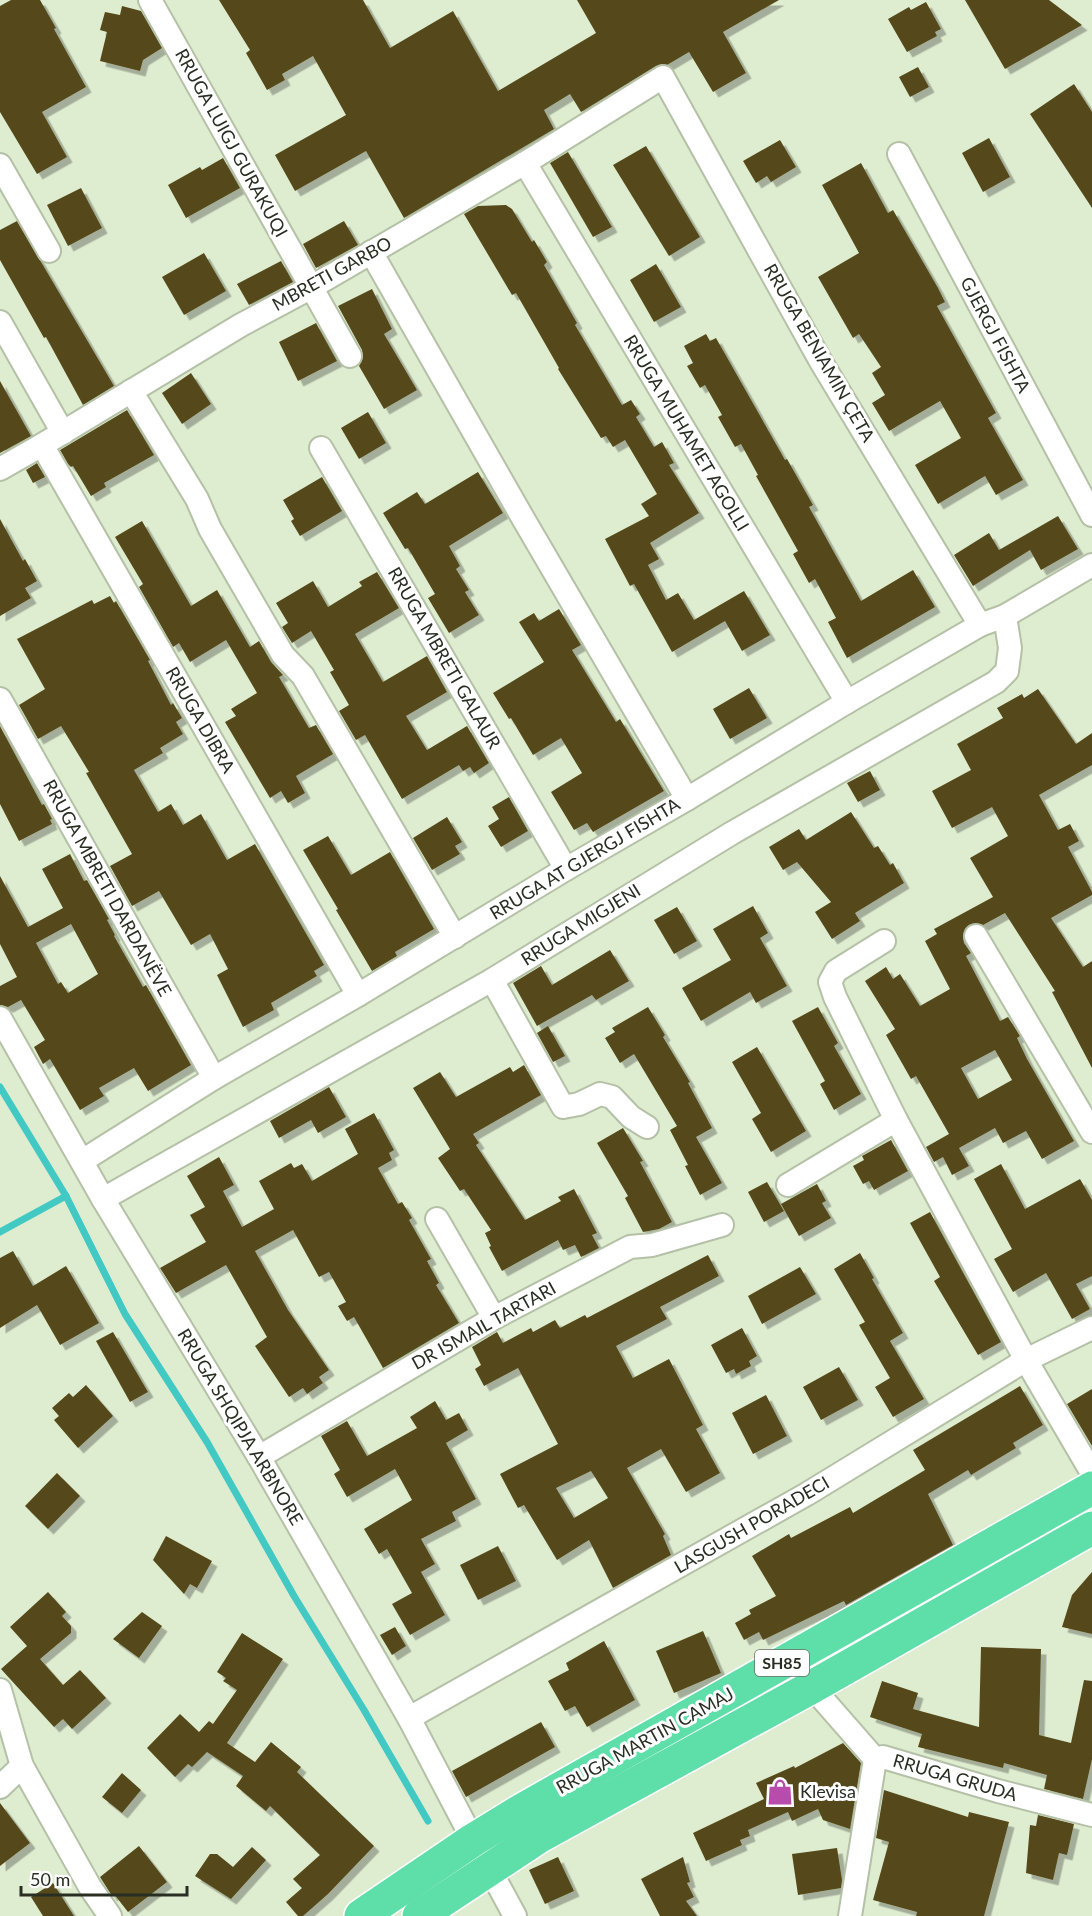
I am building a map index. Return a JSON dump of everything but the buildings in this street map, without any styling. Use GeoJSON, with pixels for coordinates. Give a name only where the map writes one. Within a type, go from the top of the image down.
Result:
{"type":"FeatureCollection","features":[{"type":"Feature","properties":{"kind":"highway","name":"RRUGA MARTIN CAMAJ"},"geometry":{"type":"LineString","coordinates":[[361,1916],[473,1840],[532,1804],[1092,1488]]}},
{"type":"Feature","properties":{"kind":"highway","name":"RRUGA MARTIN CAMAJ"},"geometry":{"type":"LineString","coordinates":[[418,1916],[540,1836],[812,1687],[1092,1528]]}},
{"type":"Feature","properties":{"kind":"street","name":"RRUGA LUIGJ GURAKUQI"},"geometry":{"type":"LineString","coordinates":[[150,0],[350,356]]}},
{"type":"Feature","properties":{"kind":"street","name":"MBRETI GARBO"},"geometry":{"type":"LineString","coordinates":[[0,469],[241,325],[312,287],[525,163],[663,77]]}},
{"type":"Feature","properties":{"kind":"street","name":"RRUGA BENIAMIN ÇETA"},"geometry":{"type":"LineString","coordinates":[[663,77],[820,360],[980,625]]}},
{"type":"Feature","properties":{"kind":"street","name":"GJERGJ FISHTA"},"geometry":{"type":"LineString","coordinates":[[899,154],[1092,515]]}},
{"type":"Feature","properties":{"kind":"street","name":"RRUGA MUHAMET AGOLLI"},"geometry":{"type":"LineString","coordinates":[[525,163],[847,702]]}},
{"type":"Feature","properties":{"kind":"street"},"geometry":{"type":"LineString","coordinates":[[0,165],[49,250]]}},
{"type":"Feature","properties":{"kind":"street"},"geometry":{"type":"LineString","coordinates":[[371,252],[687,799]]}},
{"type":"Feature","properties":{"kind":"street"},"geometry":{"type":"LineString","coordinates":[[0,322],[63,433]]}},
{"type":"Feature","properties":{"kind":"street"},"geometry":{"type":"LineString","coordinates":[[131,391],[197,499],[210,529],[283,655],[303,676],[455,937]]}},
{"type":"Feature","properties":{"kind":"street","name":"RRUGA DIBRA"},"geometry":{"type":"LineString","coordinates":[[42,446],[358,995]]}},
{"type":"Feature","properties":{"kind":"street","name":"RRUGA MBRETI GALAUR"},"geometry":{"type":"LineString","coordinates":[[321,448],[566,869]]}},
{"type":"Feature","properties":{"kind":"street","name":"RRUGA AT GJERGJ FISHTA"},"geometry":{"type":"LineString","coordinates":[[82,1161],[214,1078],[358,995],[847,702],[980,625],[1005,616],[1092,565]]}},
{"type":"Feature","properties":{"kind":"street","name":"RRUGA MIGJENI"},"geometry":{"type":"LineString","coordinates":[[103,1199],[492,980],[732,833],[996,682],[1007,671],[1010,648],[1005,616]]}},
{"type":"Feature","properties":{"kind":"street","name":"RRUGA MBRETI DARDANËVE"},"geometry":{"type":"LineString","coordinates":[[0,699],[214,1078]]}},
{"type":"Feature","properties":{"kind":"street"},"geometry":{"type":"LineString","coordinates":[[976,936],[1092,1132]]}},
{"type":"Feature","properties":{"kind":"street"},"geometry":{"type":"LineString","coordinates":[[884,941],[836,970],[830,982],[835,997],[896,1120],[1026,1360],[1092,1473]]}},
{"type":"Feature","properties":{"kind":"street"},"geometry":{"type":"LineString","coordinates":[[492,980],[563,1107],[579,1104],[600,1094],[612,1097],[631,1117],[647,1127]]}},
{"type":"Feature","properties":{"kind":"street","name":"RRUGA SHQIPJA ARBNORE"},"geometry":{"type":"LineString","coordinates":[[0,1018],[103,1199],[259,1457],[409,1718],[473,1840]]}},
{"type":"Feature","properties":{"kind":"street"},"geometry":{"type":"LineString","coordinates":[[788,1185],[896,1120]]}},
{"type":"Feature","properties":{"kind":"street"},"geometry":{"type":"LineString","coordinates":[[437,1219],[494,1318]]}},
{"type":"Feature","properties":{"kind":"street","name":"DR ISMAIL TARTARI"},"geometry":{"type":"LineString","coordinates":[[259,1457],[494,1318],[630,1247],[652,1245],[722,1225]]}},
{"type":"Feature","properties":{"kind":"street","name":"LASGUSH PORADECI"},"geometry":{"type":"LineString","coordinates":[[409,1718],[807,1494],[1026,1360],[1092,1328]]}},
{"type":"Feature","properties":{"kind":"street","name":"RRUGA GRUDA"},"geometry":{"type":"LineString","coordinates":[[812,1687],[875,1759],[883,1757],[998,1791],[1092,1815]]}},
{"type":"Feature","properties":{"kind":"street"},"geometry":{"type":"LineString","coordinates":[[0,1690],[22,1766],[85,1878],[110,1916]]}},
{"type":"Feature","properties":{"kind":"street"},"geometry":{"type":"LineString","coordinates":[[850,1916],[875,1759]]}},
{"type":"Feature","properties":{"kind":"street"},"geometry":{"type":"LineString","coordinates":[[0,1787],[22,1766]]}},
{"type":"Feature","properties":{"kind":"street"},"geometry":{"type":"LineString","coordinates":[[489,1868],[515,1916]]}},
{"type":"Feature","properties":{"kind":"waterway"},"geometry":{"type":"LineString","coordinates":[[0,1087],[66,1196],[125,1314],[207,1442],[294,1596],[364,1710],[428,1821]]}},
{"type":"Feature","properties":{"kind":"waterway"},"geometry":{"type":"LineString","coordinates":[[0,1232],[66,1196]]}},
{"type":"Feature","properties":{"kind":"place","name":"Klevisa"},"geometry":{"type":"Point","coordinates":[780,1792]}}]}
